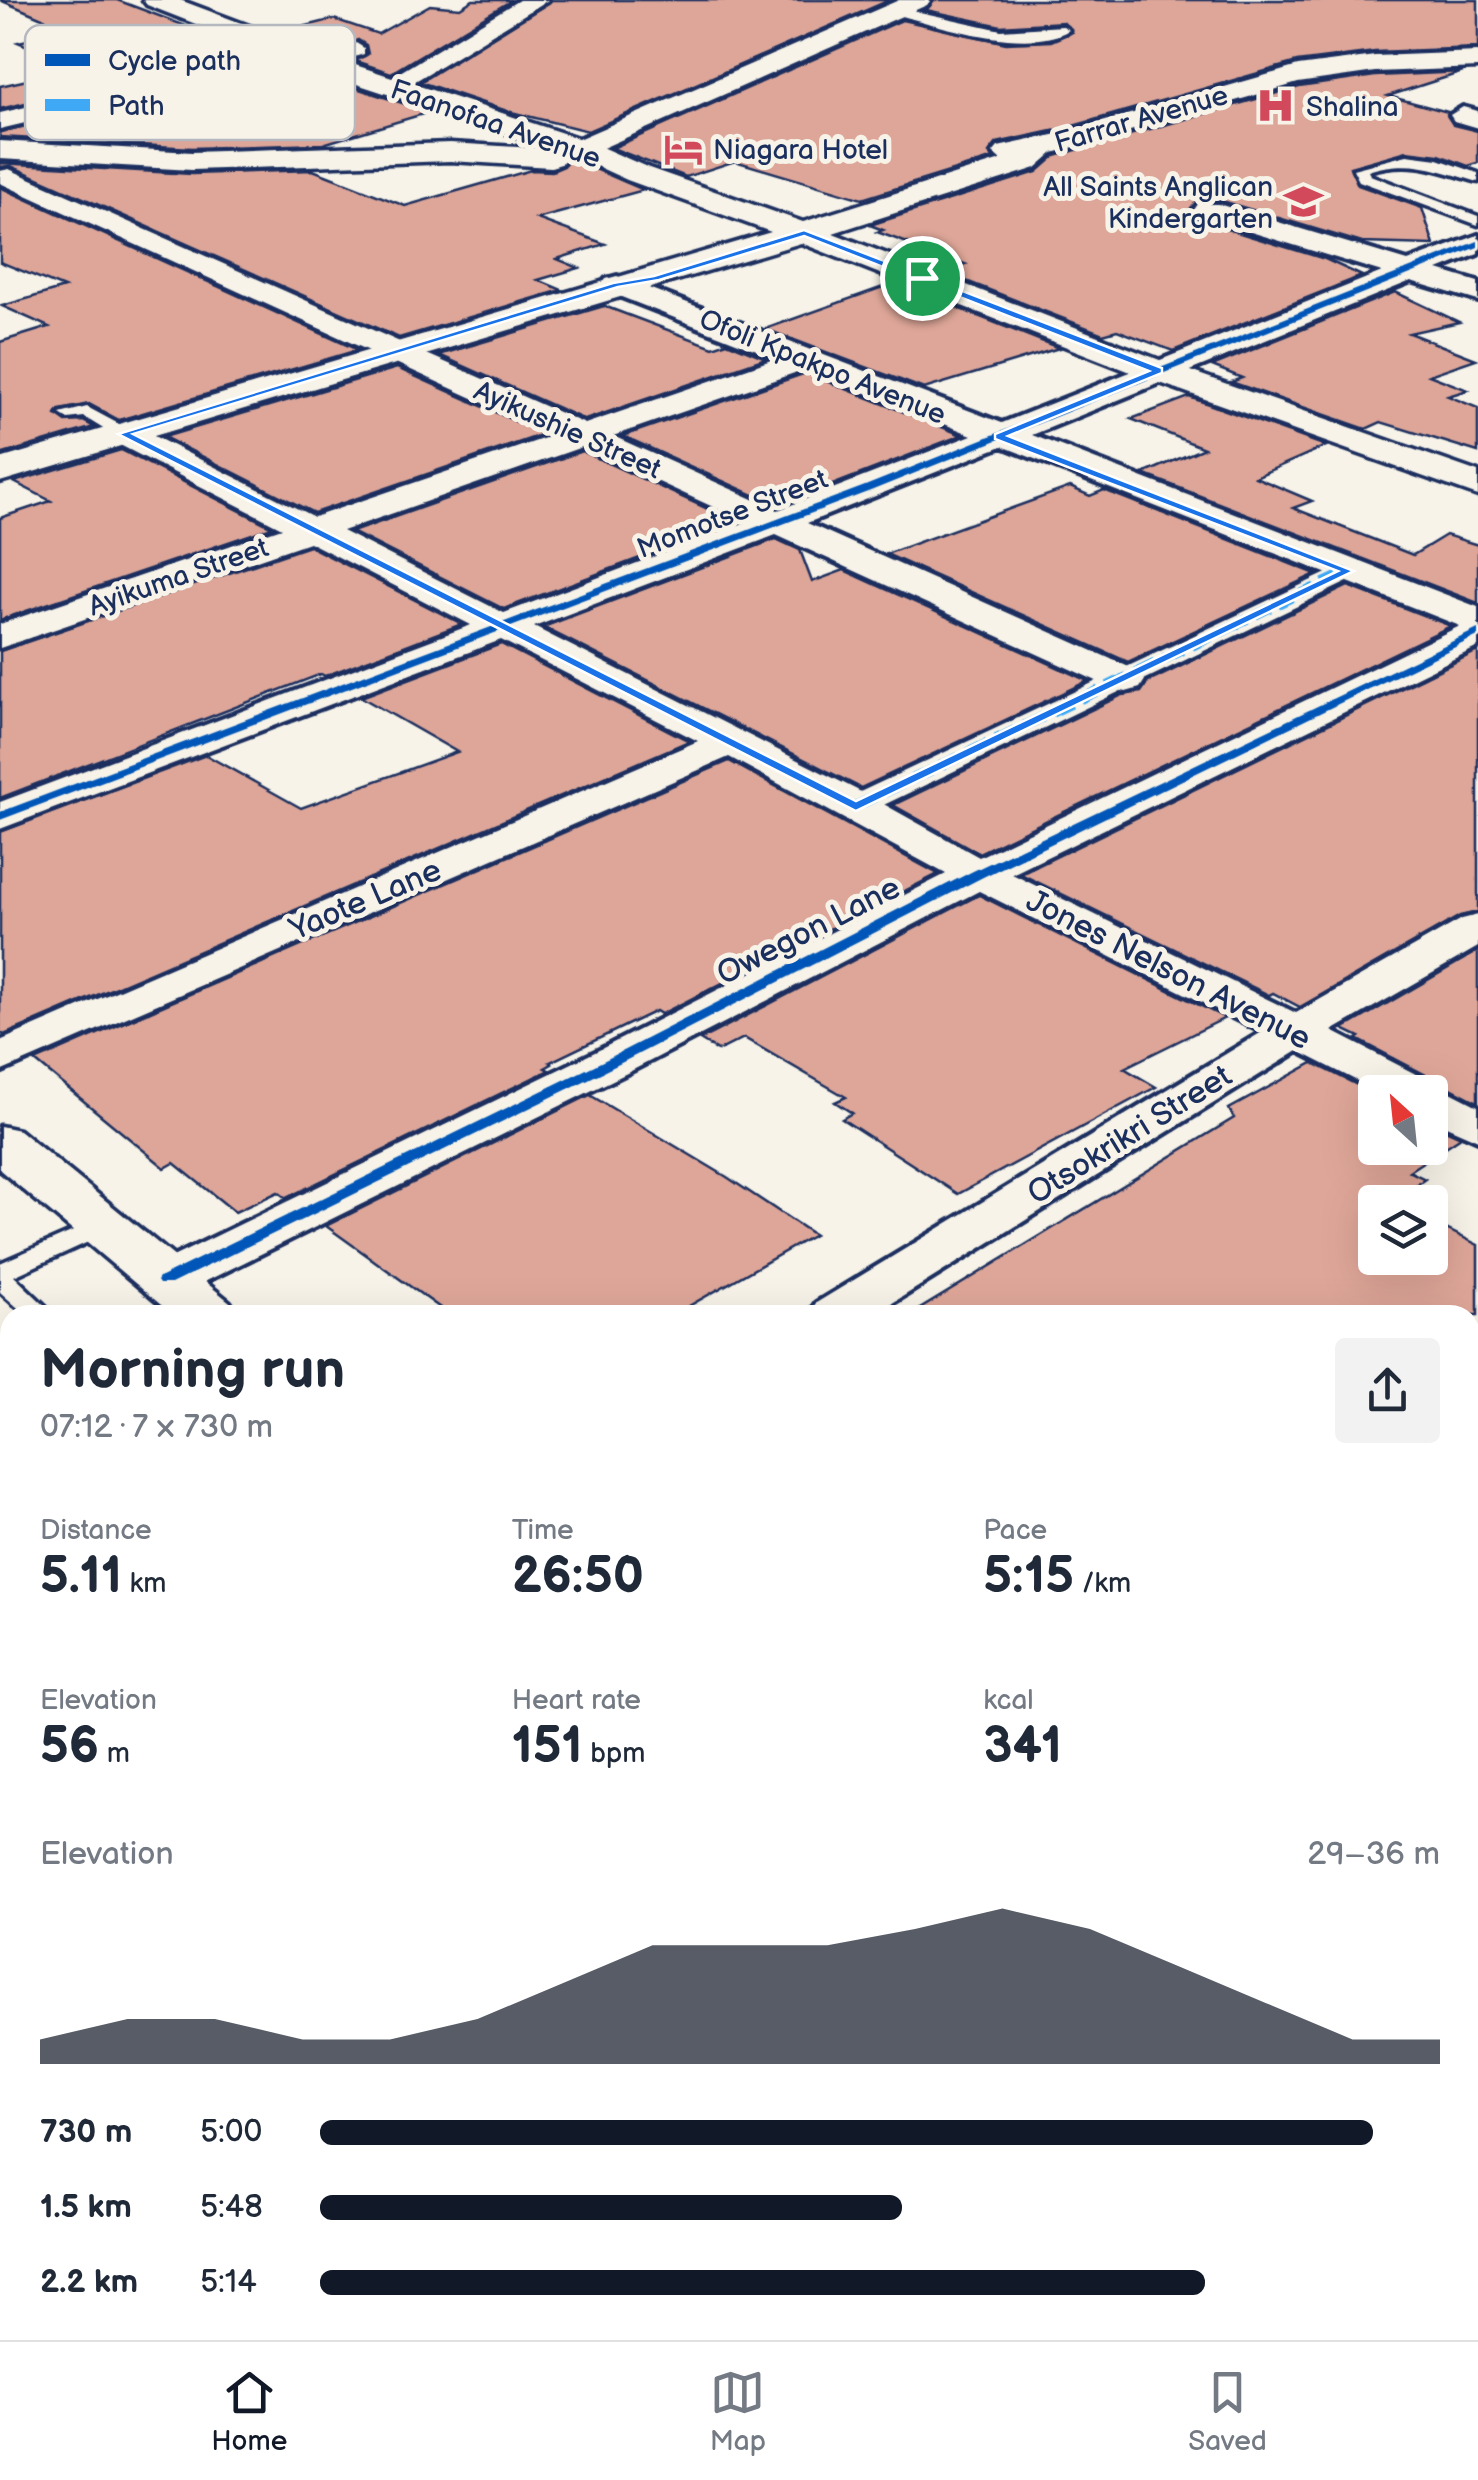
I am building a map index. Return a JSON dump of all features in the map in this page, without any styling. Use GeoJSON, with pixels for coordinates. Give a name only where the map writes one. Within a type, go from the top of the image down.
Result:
{"type":"FeatureCollection","features":[{"type":"Feature","properties":{"kind":"main road","name":"Faanofaa Avenue"},"geometry":{"type":"LineString","coordinates":[[156,0],[221,25]]}},
{"type":"Feature","properties":{"kind":"main road","name":"Farrar Avenue"},"geometry":{"type":"LineString","coordinates":[[5,464],[124,434],[616,285],[656,278],[792,228],[1025,162],[1041,148],[1198,100],[1319,70],[1382,63],[1478,60]]}},
{"type":"Feature","properties":{"kind":"main road","name":"Faanofaa Avenue"},"geometry":{"type":"LineString","coordinates":[[355,74],[580,148],[638,174],[792,228],[1158,370],[1478,485]]}},
{"type":"Feature","properties":{"kind":"main road"},"geometry":{"type":"LineString","coordinates":[[314,156],[388,149],[434,134],[437,125],[429,112],[390,86]]}},
{"type":"Feature","properties":{"kind":"main road"},"geometry":{"type":"LineString","coordinates":[[5,164],[450,152],[577,161],[638,174]]}},
{"type":"Feature","properties":{"kind":"main road"},"geometry":{"type":"LineString","coordinates":[[0,1142],[196,1305]]}},
{"type":"Feature","properties":{"kind":"street"},"geometry":{"type":"LineString","coordinates":[[390,86],[536,0]]}},
{"type":"Feature","properties":{"kind":"street"},"geometry":{"type":"LineString","coordinates":[[580,148],[908,5]]}},
{"type":"Feature","properties":{"kind":"street"},"geometry":{"type":"LineString","coordinates":[[0,121],[25,115]]}},
{"type":"Feature","properties":{"kind":"street","name":"Ayikushie Street"},"geometry":{"type":"LineString","coordinates":[[5,164],[393,352],[1126,680]]}},
{"type":"Feature","properties":{"kind":"street"},"geometry":{"type":"LineString","coordinates":[[1208,210],[1478,292]]}},
{"type":"Feature","properties":{"kind":"street","name":"Momotse Street"},"geometry":{"type":"LineString","coordinates":[[0,816],[508,627],[1478,244]]}},
{"type":"Feature","properties":{"kind":"street","name":"Ofoli Kpakpo Avenue"},"geometry":{"type":"LineString","coordinates":[[616,285],[1478,620]]}},
{"type":"Feature","properties":{"kind":"street","name":"Ayikuma Street"},"geometry":{"type":"LineString","coordinates":[[0,638],[808,358]]}},
{"type":"Feature","properties":{"kind":"street","name":"Jones Nelson Avenue"},"geometry":{"type":"LineString","coordinates":[[124,434],[856,806],[978,874],[1381,1075]]}},
{"type":"Feature","properties":{"kind":"street"},"geometry":{"type":"LineString","coordinates":[[856,806],[1348,571]]}},
{"type":"Feature","properties":{"kind":"street","name":"Owegon Lane"},"geometry":{"type":"LineString","coordinates":[[166,1281],[614,1061],[978,874],[1478,632]]}},
{"type":"Feature","properties":{"kind":"street","name":"Yaote Lane"},"geometry":{"type":"LineString","coordinates":[[0,1058],[730,742]]}},
{"type":"Feature","properties":{"kind":"street","name":"Otsokrikri Street"},"geometry":{"type":"LineString","coordinates":[[851,1305],[1296,1032],[1478,928]]}},
{"type":"Feature","properties":{"kind":"street"},"geometry":{"type":"LineString","coordinates":[[1448,1109],[1478,1125]]}},
{"type":"Feature","properties":{"kind":"lane"},"geometry":{"type":"LineString","coordinates":[[908,5],[1011,36],[1034,37],[1063,30]]}},
{"type":"Feature","properties":{"kind":"lane"},"geometry":{"type":"LineString","coordinates":[[355,54],[360,51],[356,47]]}},
{"type":"Feature","properties":{"kind":"lane"},"geometry":{"type":"LineString","coordinates":[[1478,178],[1434,160],[1407,156],[1360,169],[1364,178],[1478,221]]}},
{"type":"Feature","properties":{"kind":"lane"},"geometry":{"type":"LineString","coordinates":[[68,414],[87,412],[124,434]]}},
{"type":"Feature","properties":{"kind":"lane"},"geometry":{"type":"LineString","coordinates":[[31,1305],[0,1276],[101,1227]]}},
{"type":"Feature","properties":{"kind":"building"},"geometry":{"type":"Polygon","coordinates":[[[0,0],[117,0],[183,25],[46,25],[54,23],[0,0]]]}},
{"type":"Feature","properties":{"kind":"building"},"geometry":{"type":"Polygon","coordinates":[[[473,0],[512,0],[391,73],[355,61],[368,54],[366,45],[355,42],[355,26],[378,34],[430,5],[460,8],[473,0]]]}},
{"type":"Feature","properties":{"kind":"building"},"geometry":{"type":"Polygon","coordinates":[[[552,0],[890,0],[588,131],[507,111],[420,82],[552,0]]]}},
{"type":"Feature","properties":{"kind":"building"},"geometry":{"type":"Polygon","coordinates":[[[935,0],[1478,0],[1478,48],[1375,52],[1297,62],[1066,128],[997,143],[989,153],[994,158],[862,199],[735,161],[686,177],[612,148],[902,20],[1006,43],[1051,41],[1072,32],[1063,22],[1001,26],[926,10],[935,0]]]}},
{"type":"Feature","properties":{"kind":"building"},"geometry":{"type":"Polygon","coordinates":[[[334,19],[352,25],[310,25],[334,19]]]}},
{"type":"Feature","properties":{"kind":"building"},"geometry":{"type":"Polygon","coordinates":[[[1463,72],[1388,96],[1448,112],[1453,125],[1478,131],[1478,163],[1468,166],[1439,155],[1407,151],[1350,167],[1358,185],[1422,208],[1434,245],[1362,243],[1219,200],[1198,200],[1191,208],[1197,220],[1325,259],[1362,276],[1173,351],[1117,330],[1103,334],[940,271],[965,264],[877,232],[883,230],[870,225],[1037,172],[1055,156],[1299,87],[1375,76],[1463,72]]]}},
{"type":"Feature","properties":{"kind":"building"},"geometry":{"type":"Polygon","coordinates":[[[25,81],[25,103],[0,109],[0,86],[25,81]]]}},
{"type":"Feature","properties":{"kind":"building"},"geometry":{"type":"Polygon","coordinates":[[[355,88],[430,112],[355,134],[355,88]]]}},
{"type":"Feature","properties":{"kind":"building"},"geometry":{"type":"Polygon","coordinates":[[[25,126],[25,138],[0,137],[0,132],[25,126]]]}},
{"type":"Feature","properties":{"kind":"building"},"geometry":{"type":"Polygon","coordinates":[[[52,140],[336,140],[323,144],[192,148],[52,140]]]}},
{"type":"Feature","properties":{"kind":"building"},"geometry":{"type":"Polygon","coordinates":[[[570,158],[644,190],[537,219],[605,244],[557,259],[579,268],[538,280],[562,290],[399,338],[11,166],[0,167],[0,163],[192,174],[313,170],[405,206],[531,170],[552,171],[570,158]]]}},
{"type":"Feature","properties":{"kind":"building"},"geometry":{"type":"Polygon","coordinates":[[[0,187],[358,350],[119,420],[89,404],[59,410],[56,415],[66,422],[83,421],[94,427],[0,455],[0,342],[49,327],[2,306],[64,288],[0,262],[0,187]]]}},
{"type":"Feature","properties":{"kind":"building"},"geometry":{"type":"Polygon","coordinates":[[[894,283],[1059,348],[924,389],[765,329],[894,283]]]}},
{"type":"Feature","properties":{"kind":"building"},"geometry":{"type":"Polygon","coordinates":[[[1395,292],[1459,322],[1409,333],[1476,359],[1429,375],[1468,390],[1448,396],[1478,408],[1478,452],[1381,422],[1366,429],[1231,382],[1242,378],[1212,366],[1395,292]]]}},
{"type":"Feature","properties":{"kind":"building"},"geometry":{"type":"Polygon","coordinates":[[[604,306],[713,347],[727,342],[766,358],[585,420],[439,355],[604,306]]]}},
{"type":"Feature","properties":{"kind":"building"},"geometry":{"type":"Polygon","coordinates":[[[397,368],[544,434],[314,513],[164,437],[397,368]]]}},
{"type":"Feature","properties":{"kind":"building"},"geometry":{"type":"Polygon","coordinates":[[[806,373],[962,435],[778,506],[623,436],[806,373]]]}},
{"type":"Feature","properties":{"kind":"building"},"geometry":{"type":"Polygon","coordinates":[[[1189,397],[1326,446],[1255,477],[1312,501],[1293,508],[1413,555],[1446,535],[1478,545],[1478,603],[1143,474],[1204,448],[1131,419],[1189,397]]]}},
{"type":"Feature","properties":{"kind":"building"},"geometry":{"type":"Polygon","coordinates":[[[121,450],[272,527],[0,620],[0,518],[51,501],[14,482],[121,450]]]}},
{"type":"Feature","properties":{"kind":"building"},"geometry":{"type":"Polygon","coordinates":[[[582,451],[736,522],[504,609],[352,532],[582,451]]]}},
{"type":"Feature","properties":{"kind":"building"},"geometry":{"type":"Polygon","coordinates":[[[1070,487],[1090,496],[1104,490],[1316,574],[1128,662],[886,554],[1070,487]]]}},
{"type":"Feature","properties":{"kind":"building"},"geometry":{"type":"Polygon","coordinates":[[[776,539],[800,550],[812,582],[844,570],[1088,681],[861,788],[543,627],[776,539]]]}},
{"type":"Feature","properties":{"kind":"building"},"geometry":{"type":"Polygon","coordinates":[[[309,546],[462,624],[0,798],[0,651],[309,546]]]}},
{"type":"Feature","properties":{"kind":"building"},"geometry":{"type":"Polygon","coordinates":[[[1348,586],[1451,626],[979,853],[893,805],[1122,695],[1141,692],[1148,682],[1348,586]]]}},
{"type":"Feature","properties":{"kind":"building"},"geometry":{"type":"Polygon","coordinates":[[[501,644],[689,741],[4,1035],[0,1032],[0,832],[206,755],[301,808],[457,752],[361,697],[501,644]]]}},
{"type":"Feature","properties":{"kind":"building"},"geometry":{"type":"Polygon","coordinates":[[[1478,651],[1478,912],[1460,916],[1300,1007],[1021,874],[1478,651]]]}},
{"type":"Feature","properties":{"kind":"building"},"geometry":{"type":"Polygon","coordinates":[[[729,761],[938,874],[661,1014],[656,1011],[550,1062],[545,1068],[549,1070],[286,1198],[278,1192],[235,1212],[174,1163],[165,1168],[35,1061],[729,761]]]}},
{"type":"Feature","properties":{"kind":"building"},"geometry":{"type":"Polygon","coordinates":[[[979,895],[1225,1018],[1124,1068],[1156,1087],[958,1194],[842,1119],[852,1113],[835,1102],[846,1097],[744,1038],[718,1051],[700,1040],[979,895]]]}},
{"type":"Feature","properties":{"kind":"building"},"geometry":{"type":"Polygon","coordinates":[[[1478,951],[1478,1102],[1448,1086],[1448,1075],[1426,1075],[1343,1029],[1478,951]]]}},
{"type":"Feature","properties":{"kind":"building"},"geometry":{"type":"Polygon","coordinates":[[[1313,1063],[1358,1086],[1358,1165],[1418,1165],[1409,1171],[1425,1179],[1417,1185],[1358,1185],[1358,1275],[1448,1275],[1448,1230],[1478,1245],[1478,1305],[926,1305],[1234,1118],[1229,1109],[1313,1063]]]}},
{"type":"Feature","properties":{"kind":"building"},"geometry":{"type":"Polygon","coordinates":[[[590,1095],[727,1177],[814,1235],[691,1305],[436,1305],[326,1226],[590,1095]]]}},
{"type":"Feature","properties":{"kind":"building"},"geometry":{"type":"Polygon","coordinates":[[[1448,1131],[1461,1137],[1448,1146],[1448,1131]]]}},
{"type":"Feature","properties":{"kind":"marked path"},"geometry":{"type":"LineString","coordinates":[[856,806],[1348,571]]}},
{"type":"Feature","properties":{"kind":"cycle path"},"geometry":{"type":"LineString","coordinates":[[0,816],[869,488],[1478,244]]}},
{"type":"Feature","properties":{"kind":"cycle path"},"geometry":{"type":"LineString","coordinates":[[165,1281],[614,1061],[978,874],[1478,632]]}},
{"type":"Feature","properties":{"kind":"place","name":"Shalina"},"geometry":{"type":"Point","coordinates":[1276,106]}},
{"type":"Feature","properties":{"kind":"place","name":"Niagara Hotel"},"geometry":{"type":"Point","coordinates":[683,149]}},
{"type":"Feature","properties":{"kind":"place","name":"All Saints Anglican Kindergarten"},"geometry":{"type":"Point","coordinates":[1303,202]}},
{"type":"Feature","properties":{"kind":"route"},"geometry":{"type":"LineString","coordinates":[[804,232],[922,278],[1158,370],[998,436],[1348,571],[856,806],[124,434],[804,232]]}}]}
